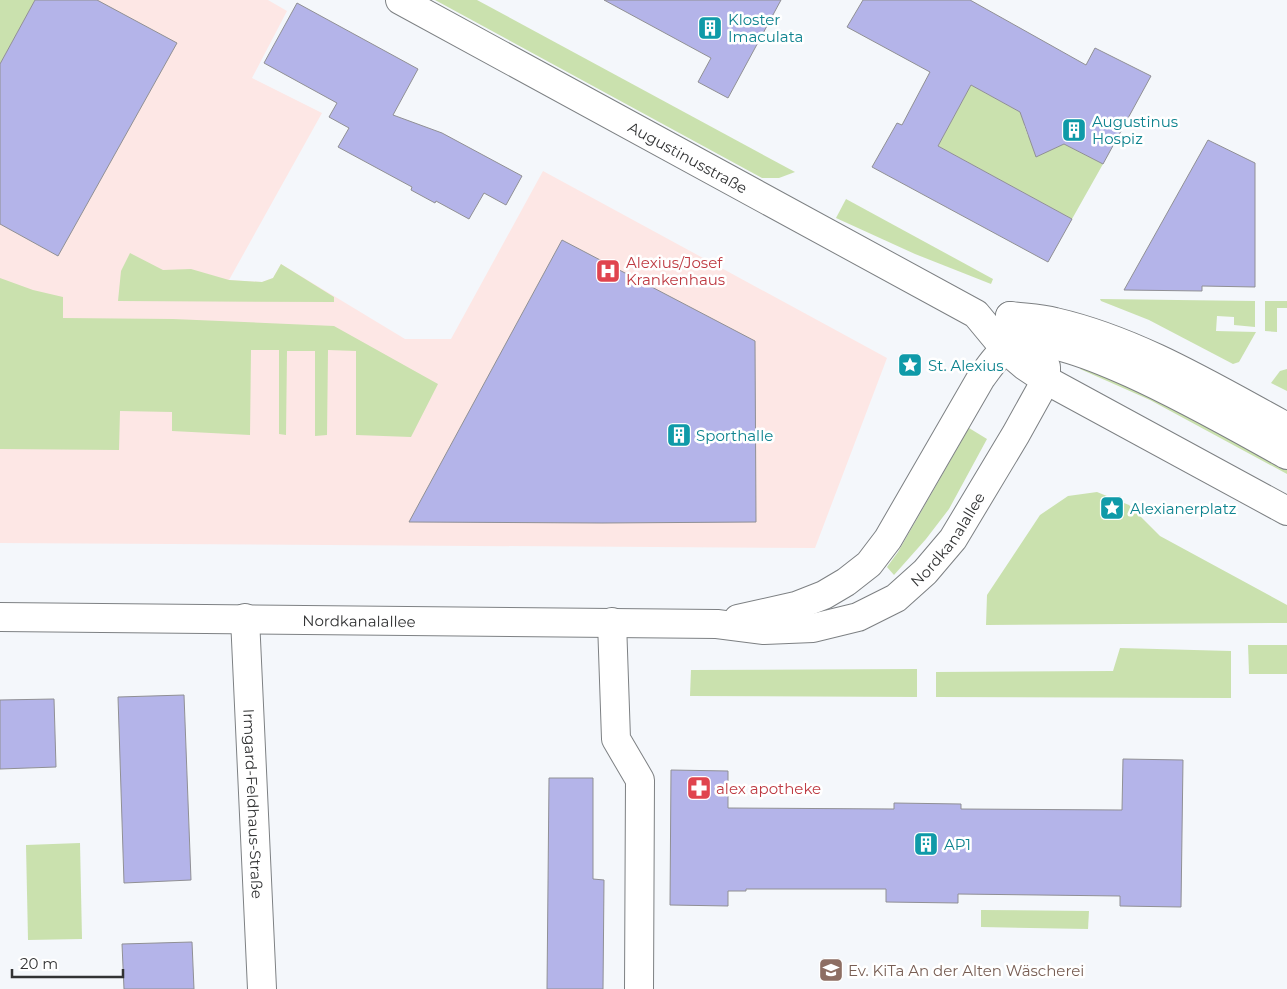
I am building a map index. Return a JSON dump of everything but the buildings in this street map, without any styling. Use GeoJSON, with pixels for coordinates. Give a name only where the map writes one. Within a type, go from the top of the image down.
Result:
{"type":"FeatureCollection","features":[{"type":"Feature","properties":{"kind":"main road","name":"Augustinusstraße"},"geometry":{"type":"LineString","coordinates":[[400,0],[976,314],[1005,349]]}},
{"type":"Feature","properties":{"kind":"main road","name":"Augustinusstraße"},"geometry":{"type":"LineString","coordinates":[[976,314],[1010,316]]}},
{"type":"Feature","properties":{"kind":"main road"},"geometry":{"type":"LineString","coordinates":[[1010,316],[1041,354],[1046,367],[1046,380]]}},
{"type":"Feature","properties":{"kind":"main road"},"geometry":{"type":"LineString","coordinates":[[1010,316],[1054,321],[1125,344],[1177,369],[1287,428]]}},
{"type":"Feature","properties":{"kind":"main road"},"geometry":{"type":"LineString","coordinates":[[1287,455],[1163,388],[1082,352],[1032,341],[1016,343],[1005,349],[1046,380],[1287,511]]}},
{"type":"Feature","properties":{"kind":"main road","name":"Nordkanalallee"},"geometry":{"type":"LineString","coordinates":[[716,624],[796,606],[824,595],[846,582],[869,564],[888,539],[981,378],[993,361],[1005,349]]}},
{"type":"Feature","properties":{"kind":"main road","name":"Nordkanalallee"},"geometry":{"type":"LineString","coordinates":[[0,617],[612,622],[716,624],[764,630],[813,628],[858,617],[896,598],[924,572],[953,539],[1046,380]]}},
{"type":"Feature","properties":{"kind":"main road","name":"Irmgard-Feldhaus-Straße"},"geometry":{"type":"LineString","coordinates":[[244,618],[262,989]]}},
{"type":"Feature","properties":{"kind":"main road"},"geometry":{"type":"LineString","coordinates":[[612,622],[616,739],[640,780],[639,989]]}},
{"type":"Feature","properties":{"kind":"shaded area","name":"Alexius/Josef Krankenhaus"},"geometry":{"type":"Polygon","coordinates":[[[0,0],[268,0],[287,11],[252,78],[322,113],[229,280],[262,282],[273,278],[281,264],[405,339],[451,339],[543,171],[887,358],[815,548],[0,543],[0,0]]]}},
{"type":"Feature","properties":{"kind":"green space"},"geometry":{"type":"Polygon","coordinates":[[[0,0],[35,0],[0,64],[0,0]]]}},
{"type":"Feature","properties":{"kind":"green space"},"geometry":{"type":"Polygon","coordinates":[[[435,0],[477,0],[795,172],[779,178],[762,178],[435,0]]]}},
{"type":"Feature","properties":{"kind":"green space"},"geometry":{"type":"Polygon","coordinates":[[[971,85],[1029,117],[1024,125],[1028,136],[1054,148],[1064,144],[1103,164],[1072,219],[938,146],[971,85]]]}},
{"type":"Feature","properties":{"kind":"green space"},"geometry":{"type":"Polygon","coordinates":[[[846,199],[993,279],[991,284],[915,254],[836,218],[846,199]]]}},
{"type":"Feature","properties":{"kind":"green space"},"geometry":{"type":"Polygon","coordinates":[[[130,253],[163,270],[191,269],[229,280],[262,282],[273,278],[281,264],[334,297],[334,302],[118,301],[121,271],[130,253]]]}},
{"type":"Feature","properties":{"kind":"green space"},"geometry":{"type":"Polygon","coordinates":[[[0,278],[33,290],[63,297],[63,318],[173,319],[334,326],[438,384],[411,437],[356,435],[356,351],[328,350],[327,435],[315,436],[315,351],[287,351],[286,435],[279,434],[279,350],[251,350],[250,435],[172,431],[172,412],[120,411],[119,450],[0,449],[0,278]]]}},
{"type":"Feature","properties":{"kind":"green space"},"geometry":{"type":"Polygon","coordinates":[[[1100,299],[1255,301],[1255,327],[1234,325],[1234,317],[1217,316],[1216,331],[1256,332],[1239,362],[1233,364],[1149,320],[1100,299]]]}},
{"type":"Feature","properties":{"kind":"green space"},"geometry":{"type":"Polygon","coordinates":[[[1265,301],[1287,301],[1287,308],[1277,308],[1277,332],[1265,331],[1265,301]]]}},
{"type":"Feature","properties":{"kind":"green space"},"geometry":{"type":"Polygon","coordinates":[[[1083,365],[1154,395],[1287,467],[1287,474],[1150,400],[1080,369],[1083,365]]]}},
{"type":"Feature","properties":{"kind":"green space"},"geometry":{"type":"Polygon","coordinates":[[[1287,369],[1287,391],[1271,383],[1280,371],[1287,369]]]}},
{"type":"Feature","properties":{"kind":"green space"},"geometry":{"type":"Polygon","coordinates":[[[969,428],[987,439],[949,509],[926,539],[894,575],[887,567],[898,552],[969,428]]]}},
{"type":"Feature","properties":{"kind":"green space"},"geometry":{"type":"Polygon","coordinates":[[[1097,492],[1129,505],[1160,536],[1287,605],[1287,623],[986,625],[987,595],[1040,515],[1068,496],[1097,492]]]}},
{"type":"Feature","properties":{"kind":"green space"},"geometry":{"type":"Polygon","coordinates":[[[1248,645],[1287,645],[1287,674],[1249,674],[1248,645]]]}},
{"type":"Feature","properties":{"kind":"green space"},"geometry":{"type":"Polygon","coordinates":[[[1120,648],[1231,651],[1231,698],[936,697],[936,672],[1113,671],[1120,648]]]}},
{"type":"Feature","properties":{"kind":"green space"},"geometry":{"type":"Polygon","coordinates":[[[917,669],[917,697],[690,696],[691,670],[917,669]]]}},
{"type":"Feature","properties":{"kind":"green space"},"geometry":{"type":"Polygon","coordinates":[[[80,843],[82,939],[28,940],[26,845],[80,843]]]}},
{"type":"Feature","properties":{"kind":"green space"},"geometry":{"type":"Polygon","coordinates":[[[981,910],[1089,911],[1088,929],[981,927],[981,910]]]}},
{"type":"Feature","properties":{"kind":"place","name":"Kloster Imaculata"},"geometry":{"type":"Point","coordinates":[710,28]}},
{"type":"Feature","properties":{"kind":"place","name":"Augustinus Hospiz"},"geometry":{"type":"Point","coordinates":[1074,130]}},
{"type":"Feature","properties":{"kind":"place","name":"Alexius/Josef Krankenhaus"},"geometry":{"type":"Point","coordinates":[608,271]}},
{"type":"Feature","properties":{"kind":"place","name":"St. Alexius"},"geometry":{"type":"Point","coordinates":[910,365]}},
{"type":"Feature","properties":{"kind":"place","name":"Sporthalle"},"geometry":{"type":"Point","coordinates":[679,435]}},
{"type":"Feature","properties":{"kind":"place","name":"Alexianerplatz"},"geometry":{"type":"Point","coordinates":[1112,508]}},
{"type":"Feature","properties":{"kind":"place","name":"alex apotheke"},"geometry":{"type":"Point","coordinates":[699,788]}},
{"type":"Feature","properties":{"kind":"place","name":"AP1"},"geometry":{"type":"Point","coordinates":[926,844]}},
{"type":"Feature","properties":{"kind":"place","name":"Ev. KiTa An der Alten Wäscherei"},"geometry":{"type":"Point","coordinates":[831,970]}}]}
